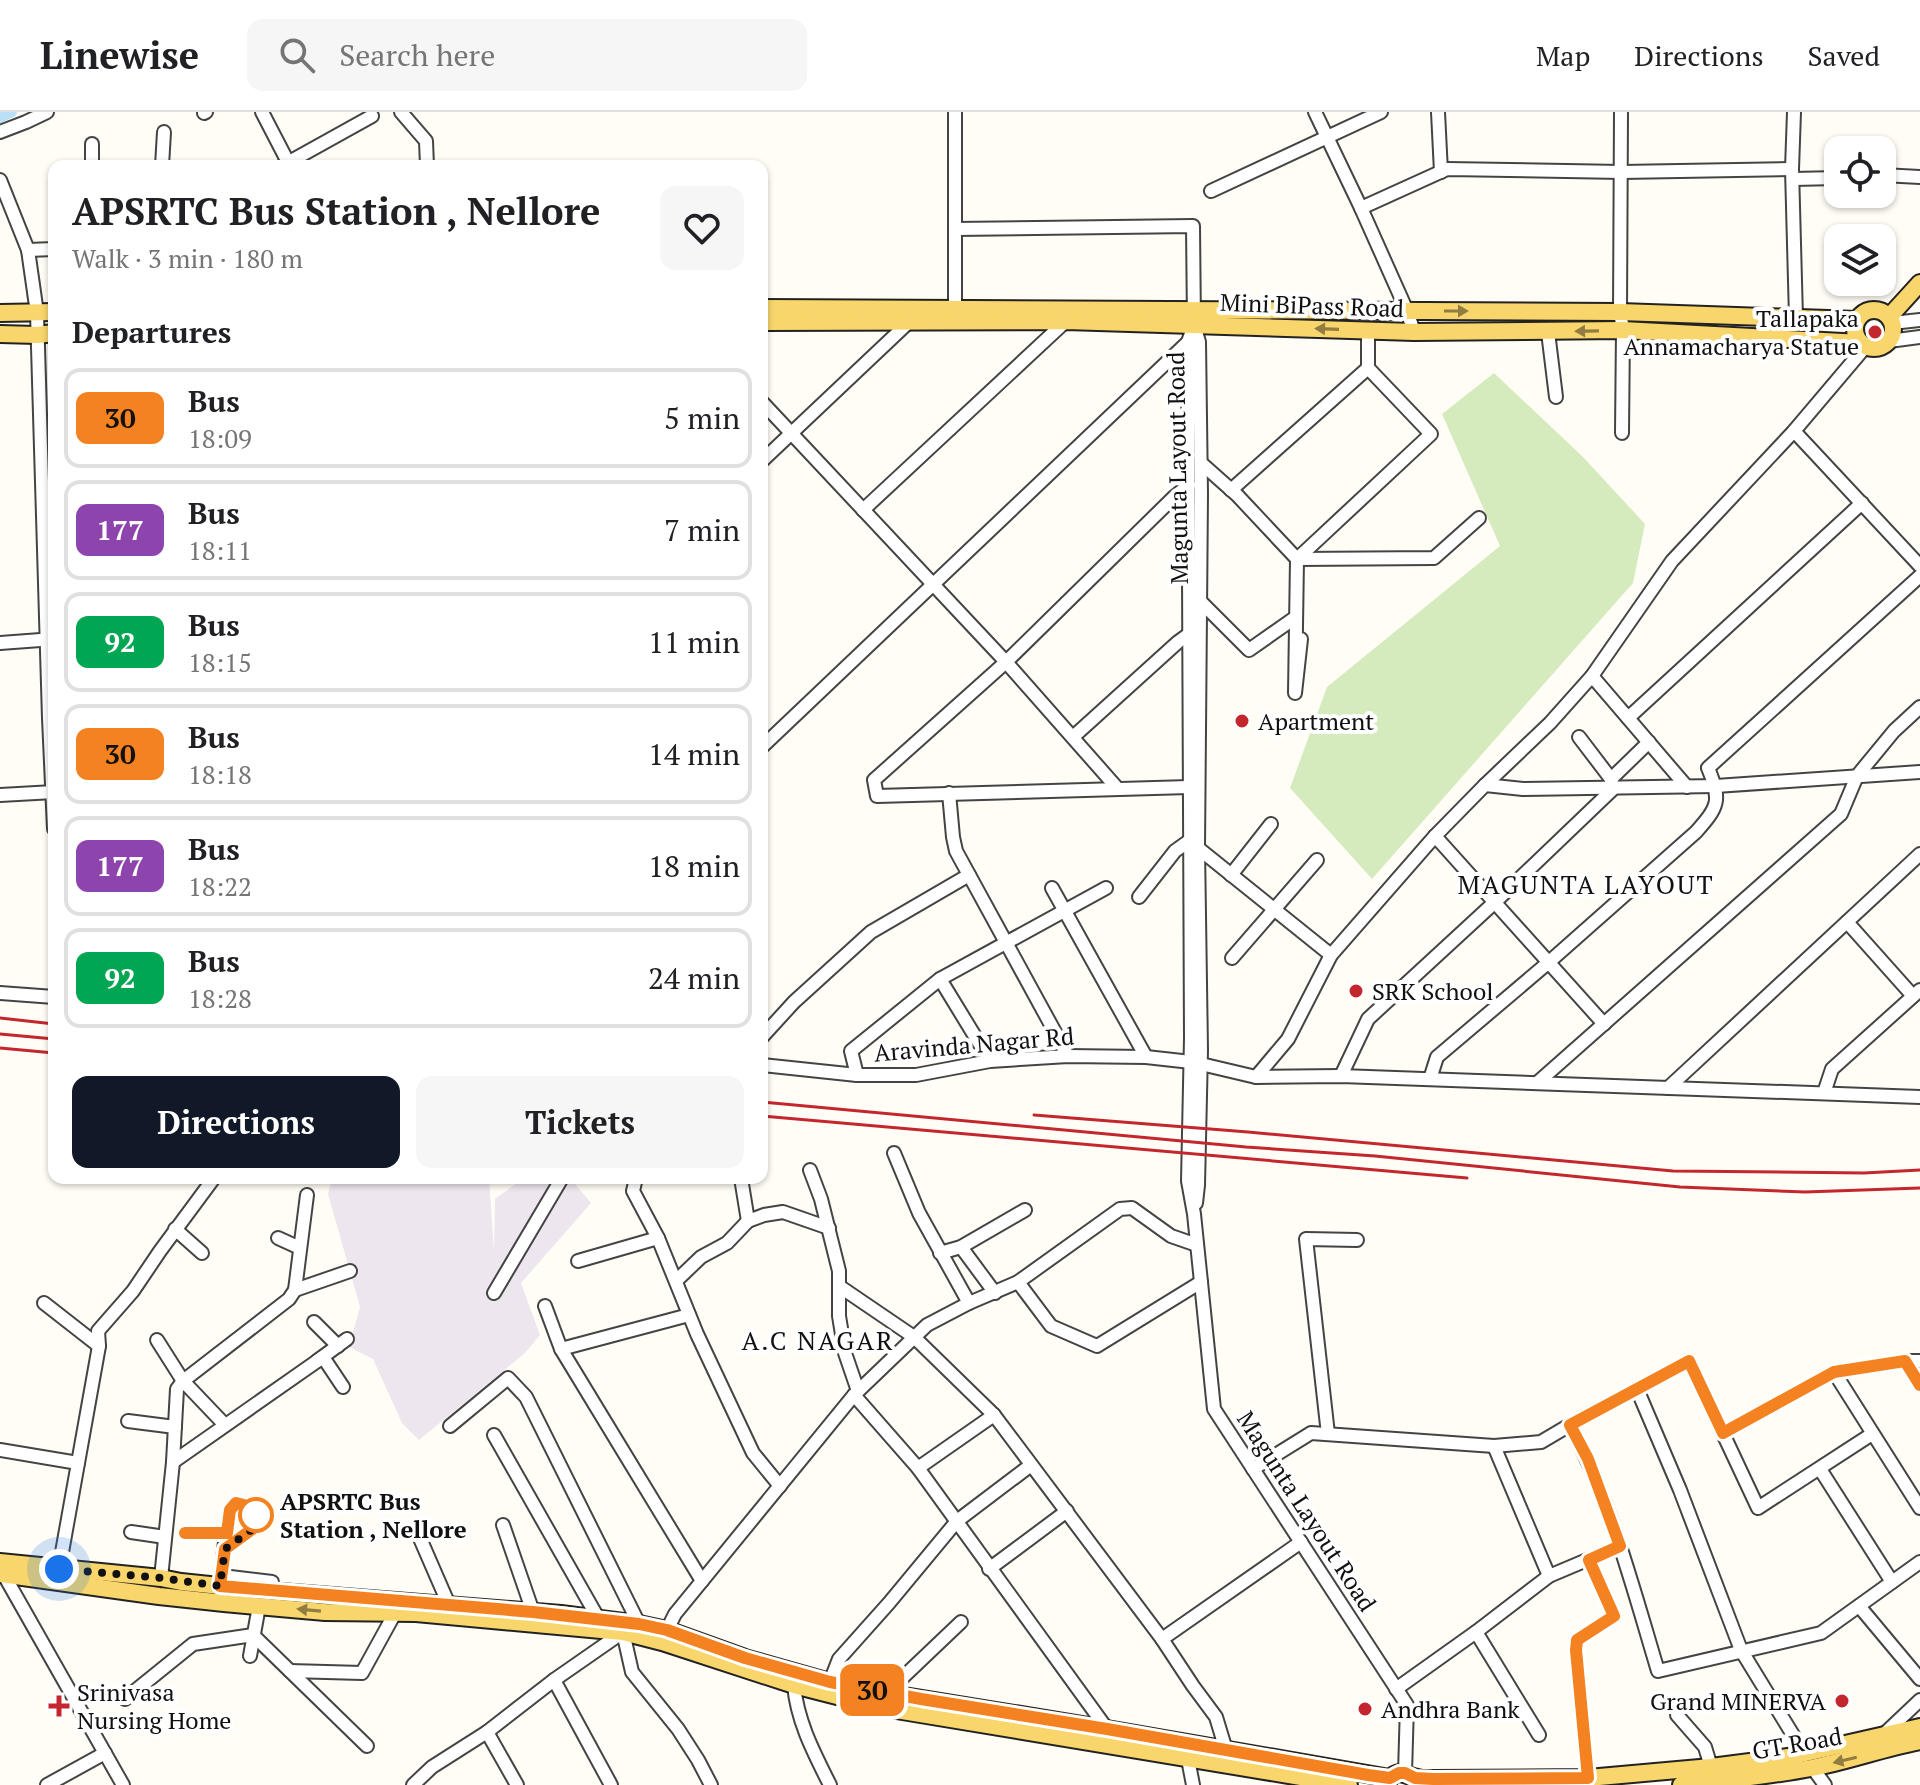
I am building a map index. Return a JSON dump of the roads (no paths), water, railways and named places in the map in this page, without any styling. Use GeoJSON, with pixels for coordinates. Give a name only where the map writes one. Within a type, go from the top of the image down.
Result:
{"type":"FeatureCollection","features":[{"type":"Feature","properties":{"kind":"main road"},"geometry":{"type":"LineString","coordinates":[[1890,320],[1920,283]]}},
{"type":"Feature","properties":{"kind":"main road"},"geometry":{"type":"LineString","coordinates":[[768,308],[955,309],[1194,318],[1407,311],[1620,312],[1857,320]]}},
{"type":"Feature","properties":{"kind":"main road"},"geometry":{"type":"LineString","coordinates":[[1866,311],[1884,313],[1890,320],[1892,335],[1889,341],[1879,348],[1864,345],[1855,332],[1857,320],[1866,311]]}},
{"type":"Feature","properties":{"kind":"main road"},"geometry":{"type":"LineString","coordinates":[[0,313],[46,313]]}},
{"type":"Feature","properties":{"kind":"main road","name":"Mini BiPass Road"},"geometry":{"type":"LineString","coordinates":[[768,322],[1194,318],[1414,332],[1623,330],[1864,345]]}},
{"type":"Feature","properties":{"kind":"main road"},"geometry":{"type":"LineString","coordinates":[[0,334],[48,334]]}},
{"type":"Feature","properties":{"kind":"main road"},"geometry":{"type":"LineString","coordinates":[[1,1570],[59,1569],[221,1581],[639,1624],[830,1682],[1107,1729],[1189,1752],[1349,1785]]}},
{"type":"Feature","properties":{"kind":"main road"},"geometry":{"type":"LineString","coordinates":[[1,1570],[159,1596],[259,1606],[325,1612],[416,1613],[623,1632],[794,1685],[884,1708],[1120,1746],[1189,1752],[1226,1750],[1403,1780],[1588,1782],[1711,1767],[1808,1760],[1883,1735],[1920,1739]]}},
{"type":"Feature","properties":{"kind":"main road","name":"GT Road"},"geometry":{"type":"LineString","coordinates":[[1681,1785],[1808,1760],[1861,1756],[1920,1739]]}},
{"type":"Feature","properties":{"kind":"street"},"geometry":{"type":"LineString","coordinates":[[0,132],[47,112]]}},
{"type":"Feature","properties":{"kind":"street"},"geometry":{"type":"LineString","coordinates":[[262,112],[285,160]]}},
{"type":"Feature","properties":{"kind":"street"},"geometry":{"type":"LineString","coordinates":[[401,112],[426,141],[427,160]]}},
{"type":"Feature","properties":{"kind":"street"},"geometry":{"type":"LineString","coordinates":[[955,112],[955,309]]}},
{"type":"Feature","properties":{"kind":"street"},"geometry":{"type":"LineString","coordinates":[[1315,112],[1361,208],[1414,332]]}},
{"type":"Feature","properties":{"kind":"street"},"geometry":{"type":"LineString","coordinates":[[1211,191],[1381,112]]}},
{"type":"Feature","properties":{"kind":"street"},"geometry":{"type":"LineString","coordinates":[[1438,112],[1441,172]]}},
{"type":"Feature","properties":{"kind":"street"},"geometry":{"type":"LineString","coordinates":[[1621,112],[1622,433]]}},
{"type":"Feature","properties":{"kind":"street"},"geometry":{"type":"LineString","coordinates":[[1794,112],[1792,174],[1796,318]]}},
{"type":"Feature","properties":{"kind":"street"},"geometry":{"type":"LineString","coordinates":[[296,160],[372,116]]}},
{"type":"Feature","properties":{"kind":"street"},"geometry":{"type":"LineString","coordinates":[[162,160],[164,132]]}},
{"type":"Feature","properties":{"kind":"street"},"geometry":{"type":"LineString","coordinates":[[92,144],[92,160]]}},
{"type":"Feature","properties":{"kind":"street"},"geometry":{"type":"LineString","coordinates":[[1361,208],[1447,169],[1824,177]]}},
{"type":"Feature","properties":{"kind":"street"},"geometry":{"type":"LineString","coordinates":[[1896,176],[1920,177]]}},
{"type":"Feature","properties":{"kind":"street"},"geometry":{"type":"LineString","coordinates":[[0,180],[28,250],[46,313],[37,335],[40,419],[48,477]]}},
{"type":"Feature","properties":{"kind":"street"},"geometry":{"type":"LineString","coordinates":[[955,229],[1193,226],[1194,318]]}},
{"type":"Feature","properties":{"kind":"street"},"geometry":{"type":"LineString","coordinates":[[28,250],[48,249]]}},
{"type":"Feature","properties":{"kind":"street","name":"Magunta Layout Road"},"geometry":{"type":"LineString","coordinates":[[1194,318],[1188,342],[1189,787],[1194,844]]}},
{"type":"Feature","properties":{"kind":"street","name":"Magunta Layout Road"},"geometry":{"type":"LineString","coordinates":[[1194,318],[1199,342],[1201,463],[1194,844],[1198,1185],[1194,1214],[1214,1409],[1407,1705],[1403,1780]]}},
{"type":"Feature","properties":{"kind":"street"},"geometry":{"type":"LineString","coordinates":[[1890,320],[1920,320]]}},
{"type":"Feature","properties":{"kind":"street"},"geometry":{"type":"LineString","coordinates":[[863,510],[1066,321]]}},
{"type":"Feature","properties":{"kind":"street"},"geometry":{"type":"LineString","coordinates":[[768,456],[909,322]]}},
{"type":"Feature","properties":{"kind":"street"},"geometry":{"type":"LineString","coordinates":[[1297,559],[1431,434],[1368,368],[1368,330]]}},
{"type":"Feature","properties":{"kind":"street"},"geometry":{"type":"LineString","coordinates":[[1548,332],[1556,397]]}},
{"type":"Feature","properties":{"kind":"street"},"geometry":{"type":"LineString","coordinates":[[1889,341],[1920,337]]}},
{"type":"Feature","properties":{"kind":"street"},"geometry":{"type":"LineString","coordinates":[[768,741],[1188,342]]}},
{"type":"Feature","properties":{"kind":"street"},"geometry":{"type":"LineString","coordinates":[[1256,1077],[1288,1039],[1331,955],[1435,836],[1550,723],[1592,676],[1672,561],[1794,431],[1864,345]]}},
{"type":"Feature","properties":{"kind":"street"},"geometry":{"type":"LineString","coordinates":[[1231,490],[1368,368]]}},
{"type":"Feature","properties":{"kind":"street"},"geometry":{"type":"LineString","coordinates":[[768,408],[1006,662],[1118,789]]}},
{"type":"Feature","properties":{"kind":"street"},"geometry":{"type":"LineString","coordinates":[[40,419],[48,418]]}},
{"type":"Feature","properties":{"kind":"street"},"geometry":{"type":"LineString","coordinates":[[1794,431],[1920,566]]}},
{"type":"Feature","properties":{"kind":"street"},"geometry":{"type":"LineString","coordinates":[[1201,463],[1297,559],[1295,693],[1301,639]]}},
{"type":"Feature","properties":{"kind":"street"},"geometry":{"type":"LineString","coordinates":[[1189,485],[1006,662],[874,780],[877,796],[1189,787]]}},
{"type":"Feature","properties":{"kind":"street"},"geometry":{"type":"LineString","coordinates":[[1628,718],[1862,503]]}},
{"type":"Feature","properties":{"kind":"street"},"geometry":{"type":"LineString","coordinates":[[1297,559],[1434,558],[1479,518]]}},
{"type":"Feature","properties":{"kind":"street"},"geometry":{"type":"LineString","coordinates":[[1430,1079],[1437,1057],[1696,832],[1715,810],[1716,786],[1708,768],[1920,576]]}},
{"type":"Feature","properties":{"kind":"street"},"geometry":{"type":"LineString","coordinates":[[1200,601],[1249,650],[1296,617]]}},
{"type":"Feature","properties":{"kind":"street"},"geometry":{"type":"LineString","coordinates":[[1073,737],[1189,634]]}},
{"type":"Feature","properties":{"kind":"street"},"geometry":{"type":"LineString","coordinates":[[0,643],[48,639]]}},
{"type":"Feature","properties":{"kind":"street"},"geometry":{"type":"LineString","coordinates":[[1592,676],[1687,787]]}},
{"type":"Feature","properties":{"kind":"street"},"geometry":{"type":"LineString","coordinates":[[1537,1083],[1841,814],[1857,776],[1894,731],[1920,707]]}},
{"type":"Feature","properties":{"kind":"street"},"geometry":{"type":"LineString","coordinates":[[1579,737],[1612,784]]}},
{"type":"Feature","properties":{"kind":"street"},"geometry":{"type":"LineString","coordinates":[[1341,1076],[1368,1019],[1495,902],[1612,784],[1649,742]]}},
{"type":"Feature","properties":{"kind":"street"},"geometry":{"type":"LineString","coordinates":[[1485,785],[1523,789],[1612,784],[1687,787],[1920,772]]}},
{"type":"Feature","properties":{"kind":"street"},"geometry":{"type":"LineString","coordinates":[[0,795],[48,792]]}},
{"type":"Feature","properties":{"kind":"street"},"geometry":{"type":"LineString","coordinates":[[949,793],[956,851],[1068,1056]]}},
{"type":"Feature","properties":{"kind":"street"},"geometry":{"type":"LineString","coordinates":[[1231,875],[1271,824]]}},
{"type":"Feature","properties":{"kind":"street"},"geometry":{"type":"LineString","coordinates":[[1435,836],[1604,1024]]}},
{"type":"Feature","properties":{"kind":"street"},"geometry":{"type":"LineString","coordinates":[[1139,897],[1175,851],[1194,844],[1331,955]]}},
{"type":"Feature","properties":{"kind":"street"},"geometry":{"type":"LineString","coordinates":[[1668,1088],[1920,854]]}},
{"type":"Feature","properties":{"kind":"street"},"geometry":{"type":"LineString","coordinates":[[1232,958],[1317,860]]}},
{"type":"Feature","properties":{"kind":"street"},"geometry":{"type":"LineString","coordinates":[[768,1030],[794,1002],[871,932],[969,875]]}},
{"type":"Feature","properties":{"kind":"street"},"geometry":{"type":"LineString","coordinates":[[1052,888],[1146,1057]]}},
{"type":"Feature","properties":{"kind":"street"},"geometry":{"type":"LineString","coordinates":[[857,1075],[851,1051],[940,979],[1106,888]]}},
{"type":"Feature","properties":{"kind":"street"},"geometry":{"type":"LineString","coordinates":[[1824,1093],[1832,1069],[1916,993],[1847,922]]}},
{"type":"Feature","properties":{"kind":"street"},"geometry":{"type":"LineString","coordinates":[[940,979],[990,1061]]}},
{"type":"Feature","properties":{"kind":"street"},"geometry":{"type":"LineString","coordinates":[[0,993],[48,997]]}},
{"type":"Feature","properties":{"kind":"street","name":"Aravinda Nagar Rd"},"geometry":{"type":"LineString","coordinates":[[768,1066],[857,1075],[916,1075],[990,1061],[1068,1056],[1146,1057],[1196,1063],[1256,1077],[1341,1076],[1920,1097]]}},
{"type":"Feature","properties":{"kind":"street"},"geometry":{"type":"LineString","coordinates":[[894,1153],[919,1213],[969,1303]]}},
{"type":"Feature","properties":{"kind":"street"},"geometry":{"type":"LineString","coordinates":[[810,1170],[821,1199],[839,1271],[839,1316],[856,1393],[918,1468],[1107,1729]]}},
{"type":"Feature","properties":{"kind":"street"},"geometry":{"type":"LineString","coordinates":[[59,1569],[99,1346],[98,1331],[133,1291],[209,1184]]}},
{"type":"Feature","properties":{"kind":"street"},"geometry":{"type":"LineString","coordinates":[[494,1293],[558,1184]]}},
{"type":"Feature","properties":{"kind":"street"},"geometry":{"type":"LineString","coordinates":[[635,1184],[633,1191],[658,1238],[689,1315],[753,1453],[780,1486]]}},
{"type":"Feature","properties":{"kind":"street"},"geometry":{"type":"LineString","coordinates":[[742,1184],[748,1221]]}},
{"type":"Feature","properties":{"kind":"street"},"geometry":{"type":"LineString","coordinates":[[161,1578],[177,1389],[183,1381],[289,1299],[295,1290],[307,1195]]}},
{"type":"Feature","properties":{"kind":"street"},"geometry":{"type":"LineString","coordinates":[[667,1630],[675,1614],[856,1393],[927,1325],[1018,1282],[1120,1209],[1139,1211],[1171,1236],[1197,1245]]}},
{"type":"Feature","properties":{"kind":"street"},"geometry":{"type":"LineString","coordinates":[[940,1253],[961,1247],[1025,1210]]}},
{"type":"Feature","properties":{"kind":"street"},"geometry":{"type":"LineString","coordinates":[[676,1281],[701,1257],[727,1243],[748,1221],[764,1215],[783,1212],[829,1228]]}},
{"type":"Feature","properties":{"kind":"street"},"geometry":{"type":"LineString","coordinates":[[175,1229],[202,1253]]}},
{"type":"Feature","properties":{"kind":"street"},"geometry":{"type":"LineString","coordinates":[[278,1238],[300,1248]]}},
{"type":"Feature","properties":{"kind":"street"},"geometry":{"type":"LineString","coordinates":[[578,1261],[658,1238]]}},
{"type":"Feature","properties":{"kind":"street"},"geometry":{"type":"LineString","coordinates":[[1328,1434],[1306,1239],[1357,1240]]}},
{"type":"Feature","properties":{"kind":"street"},"geometry":{"type":"LineString","coordinates":[[961,1247],[995,1293]]}},
{"type":"Feature","properties":{"kind":"street"},"geometry":{"type":"LineString","coordinates":[[295,1290],[350,1271]]}},
{"type":"Feature","properties":{"kind":"street"},"geometry":{"type":"LineString","coordinates":[[1018,1282],[1051,1326],[1097,1346],[1201,1282]]}},
{"type":"Feature","properties":{"kind":"street"},"geometry":{"type":"LineString","coordinates":[[839,1286],[914,1337],[994,1415],[1162,1639],[1216,1717],[1226,1750]]}},
{"type":"Feature","properties":{"kind":"street"},"geometry":{"type":"LineString","coordinates":[[44,1303],[99,1346]]}},
{"type":"Feature","properties":{"kind":"street"},"geometry":{"type":"LineString","coordinates":[[545,1306],[561,1349],[702,1581]]}},
{"type":"Feature","properties":{"kind":"street"},"geometry":{"type":"LineString","coordinates":[[561,1349],[689,1315]]}},
{"type":"Feature","properties":{"kind":"street"},"geometry":{"type":"LineString","coordinates":[[173,1462],[342,1343],[314,1322]]}},
{"type":"Feature","properties":{"kind":"street"},"geometry":{"type":"LineString","coordinates":[[157,1340],[183,1381],[225,1425]]}},
{"type":"Feature","properties":{"kind":"street"},"geometry":{"type":"LineString","coordinates":[[317,1361],[323,1357],[343,1387]]}},
{"type":"Feature","properties":{"kind":"street"},"geometry":{"type":"LineString","coordinates":[[1253,1469],[1311,1433],[1494,1446],[1541,1442],[1689,1361],[1758,1508],[1872,1434]]}},
{"type":"Feature","properties":{"kind":"street"},"geometry":{"type":"LineString","coordinates":[[1905,1361],[1920,1385]]}},
{"type":"Feature","properties":{"kind":"street"},"geometry":{"type":"LineString","coordinates":[[1723,1433],[1834,1372],[1920,1361]]}},
{"type":"Feature","properties":{"kind":"street"},"geometry":{"type":"LineString","coordinates":[[1834,1372],[1920,1508]]}},
{"type":"Feature","properties":{"kind":"street"},"geometry":{"type":"LineString","coordinates":[[450,1426],[508,1378],[526,1397],[639,1624]]}},
{"type":"Feature","properties":{"kind":"street"},"geometry":{"type":"LineString","coordinates":[[1637,1389],[1680,1490],[1741,1650],[1825,1785]]}},
{"type":"Feature","properties":{"kind":"street"},"geometry":{"type":"LineString","coordinates":[[918,1468],[994,1415]]}},
{"type":"Feature","properties":{"kind":"street"},"geometry":{"type":"LineString","coordinates":[[128,1421],[175,1427]]}},
{"type":"Feature","properties":{"kind":"street"},"geometry":{"type":"LineString","coordinates":[[1570,1425],[1588,1459],[1620,1546],[1658,1671],[1821,1633],[1920,1562]]}},
{"type":"Feature","properties":{"kind":"street"},"geometry":{"type":"LineString","coordinates":[[494,1435],[598,1618]]}},
{"type":"Feature","properties":{"kind":"street"},"geometry":{"type":"LineString","coordinates":[[1494,1446],[1549,1576]]}},
{"type":"Feature","properties":{"kind":"street"},"geometry":{"type":"LineString","coordinates":[[0,1450],[78,1463]]}},
{"type":"Feature","properties":{"kind":"street"},"geometry":{"type":"LineString","coordinates":[[830,1682],[839,1659],[957,1521],[1031,1465]]}},
{"type":"Feature","properties":{"kind":"street"},"geometry":{"type":"LineString","coordinates":[[1820,1469],[1892,1582]]}},
{"type":"Feature","properties":{"kind":"street"},"geometry":{"type":"LineString","coordinates":[[225,1549],[258,1525],[256,1515],[244,1505],[236,1503],[230,1510],[227,1533],[225,1549],[221,1581],[272,1582]]}},
{"type":"Feature","properties":{"kind":"street"},"geometry":{"type":"LineString","coordinates":[[989,1569],[1067,1511]]}},
{"type":"Feature","properties":{"kind":"street"},"geometry":{"type":"LineString","coordinates":[[503,1525],[533,1612]]}},
{"type":"Feature","properties":{"kind":"street"},"geometry":{"type":"LineString","coordinates":[[131,1532],[165,1537]]}},
{"type":"Feature","properties":{"kind":"street"},"geometry":{"type":"LineString","coordinates":[[185,1533],[227,1533]]}},
{"type":"Feature","properties":{"kind":"street"},"geometry":{"type":"LineString","coordinates":[[419,1536],[449,1605]]}},
{"type":"Feature","properties":{"kind":"street"},"geometry":{"type":"LineString","coordinates":[[1162,1639],[1301,1542]]}},
{"type":"Feature","properties":{"kind":"street"},"geometry":{"type":"LineString","coordinates":[[1396,1689],[1549,1576],[1620,1546]]}},
{"type":"Feature","properties":{"kind":"street"},"geometry":{"type":"LineString","coordinates":[[1588,1782],[1577,1640],[1614,1616],[1589,1560]]}},
{"type":"Feature","properties":{"kind":"street"},"geometry":{"type":"LineString","coordinates":[[1,1570],[123,1785]]}},
{"type":"Feature","properties":{"kind":"street"},"geometry":{"type":"LineString","coordinates":[[250,1656],[259,1606]]}},
{"type":"Feature","properties":{"kind":"street"},"geometry":{"type":"LineString","coordinates":[[1859,1606],[1920,1679]]}},
{"type":"Feature","properties":{"kind":"street"},"geometry":{"type":"LineString","coordinates":[[290,1671],[362,1673],[395,1613]]}},
{"type":"Feature","properties":{"kind":"street"},"geometry":{"type":"LineString","coordinates":[[892,1694],[899,1681],[961,1622]]}},
{"type":"Feature","properties":{"kind":"street"},"geometry":{"type":"LineString","coordinates":[[413,1785],[432,1767],[487,1732],[623,1632],[632,1672],[678,1729],[711,1785]]}},
{"type":"Feature","properties":{"kind":"street"},"geometry":{"type":"LineString","coordinates":[[1476,1632],[1539,1735]]}},
{"type":"Feature","properties":{"kind":"street"},"geometry":{"type":"LineString","coordinates":[[253,1635],[367,1746]]}},
{"type":"Feature","properties":{"kind":"street"},"geometry":{"type":"LineString","coordinates":[[125,1699],[193,1644],[253,1635]]}},
{"type":"Feature","properties":{"kind":"street"},"geometry":{"type":"LineString","coordinates":[[554,1680],[611,1785]]}},
{"type":"Feature","properties":{"kind":"street"},"geometry":{"type":"LineString","coordinates":[[794,1685],[796,1706],[810,1745],[830,1785]]}},
{"type":"Feature","properties":{"kind":"street"},"geometry":{"type":"LineString","coordinates":[[1883,1735],[1920,1700]]}},
{"type":"Feature","properties":{"kind":"street"},"geometry":{"type":"LineString","coordinates":[[1677,1715],[1705,1747],[1711,1767]]}},
{"type":"Feature","properties":{"kind":"street"},"geometry":{"type":"LineString","coordinates":[[487,1732],[517,1785]]}},
{"type":"Feature","properties":{"kind":"street"},"geometry":{"type":"LineString","coordinates":[[1189,1752],[1193,1785]]}},
{"type":"Feature","properties":{"kind":"street"},"geometry":{"type":"LineString","coordinates":[[47,1785],[105,1753]]}},
{"type":"Feature","properties":{"kind":"waterway"},"geometry":{"type":"LineString","coordinates":[[0,118],[12,112]]}},
{"type":"Feature","properties":{"kind":"railway"},"geometry":{"type":"LineString","coordinates":[[0,1018],[48,1023]]}},
{"type":"Feature","properties":{"kind":"railway"},"geometry":{"type":"LineString","coordinates":[[0,1034],[48,1038]]}},
{"type":"Feature","properties":{"kind":"railway"},"geometry":{"type":"LineString","coordinates":[[0,1048],[48,1052]]}},
{"type":"Feature","properties":{"kind":"railway"},"geometry":{"type":"LineString","coordinates":[[768,1103],[1375,1156],[1680,1187],[1805,1192],[1920,1188]]}},
{"type":"Feature","properties":{"kind":"railway"},"geometry":{"type":"LineString","coordinates":[[1034,1115],[1673,1171],[1864,1173],[1920,1170]]}},
{"type":"Feature","properties":{"kind":"railway"},"geometry":{"type":"LineString","coordinates":[[768,1117],[1467,1178]]}},
{"type":"Feature","properties":{"kind":"place","name":"Tallapaka Annamacharya Statue"},"geometry":{"type":"Point","coordinates":[1875,332]}},
{"type":"Feature","properties":{"kind":"place","name":"Apartment"},"geometry":{"type":"Point","coordinates":[1242,721]}},
{"type":"Feature","properties":{"kind":"place","name":"SRK School"},"geometry":{"type":"Point","coordinates":[1356,991]}},
{"type":"Feature","properties":{"kind":"place","name":"APSRTC Bus Station , Nellore"},"geometry":{"type":"Point","coordinates":[256,1515]}},
{"type":"Feature","properties":{"kind":"place","name":"Grand MINERVA"},"geometry":{"type":"Point","coordinates":[1842,1701]}},
{"type":"Feature","properties":{"kind":"place","name":"Srinivasa Nursing Home"},"geometry":{"type":"Point","coordinates":[59,1706]}},
{"type":"Feature","properties":{"kind":"place","name":"Andhra Bank"},"geometry":{"type":"Point","coordinates":[1365,1709]}},
{"type":"Feature","properties":{"kind":"district","name":"MAGUNTA LAYOUT"},"geometry":{"type":"Point","coordinates":[1586,884]}},
{"type":"Feature","properties":{"kind":"district","name":"A.C NAGAR"},"geometry":{"type":"Point","coordinates":[818,1340]}}]}
